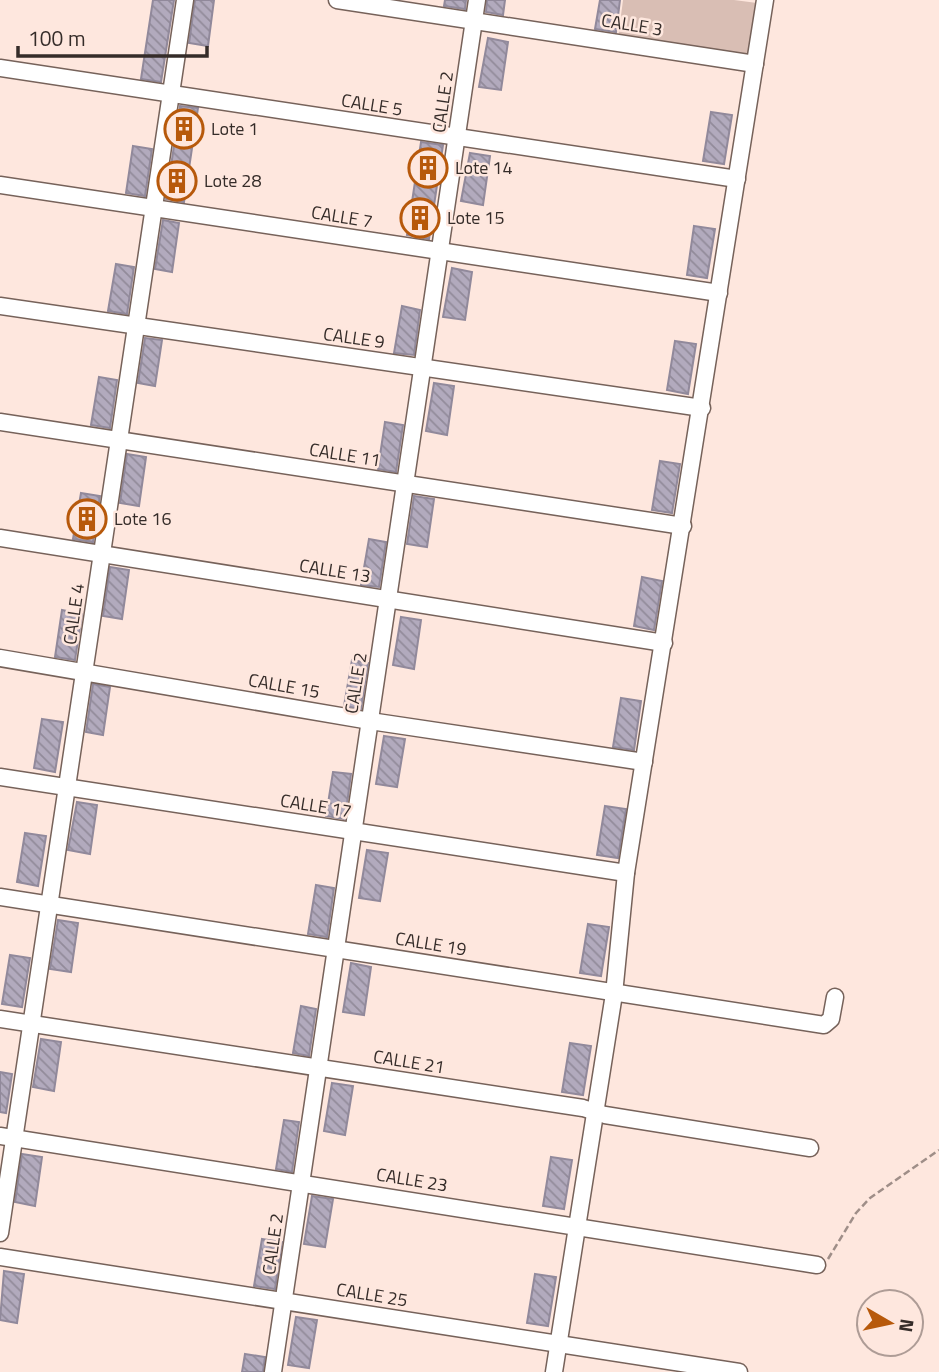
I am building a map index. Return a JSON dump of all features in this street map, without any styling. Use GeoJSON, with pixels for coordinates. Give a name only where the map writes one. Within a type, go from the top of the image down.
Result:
{"type":"FeatureCollection","features":[{"type":"Feature","properties":{"kind":"street","name":"CALLE 4"},"geometry":{"type":"LineString","coordinates":[[0,1233],[7,1137],[32,1024],[186,0]]}},
{"type":"Feature","properties":{"kind":"street","name":"CALLE 3"},"geometry":{"type":"LineString","coordinates":[[337,0],[755,64]]}},
{"type":"Feature","properties":{"kind":"street","name":"CALLE 2"},"geometry":{"type":"LineString","coordinates":[[273,1372],[477,0]]}},
{"type":"Feature","properties":{"kind":"street"},"geometry":{"type":"LineString","coordinates":[[554,1372],[614,994],[626,873],[765,0]]}},
{"type":"Feature","properties":{"kind":"street","name":"CALLE 5"},"geometry":{"type":"LineString","coordinates":[[0,68],[737,179]]}},
{"type":"Feature","properties":{"kind":"street","name":"CALLE 7"},"geometry":{"type":"LineString","coordinates":[[0,185],[719,293]]}},
{"type":"Feature","properties":{"kind":"street","name":"CALLE 9"},"geometry":{"type":"LineString","coordinates":[[0,306],[702,408]]}},
{"type":"Feature","properties":{"kind":"street","name":"CALLE 11"},"geometry":{"type":"LineString","coordinates":[[0,422],[683,526]]}},
{"type":"Feature","properties":{"kind":"street","name":"CALLE 13"},"geometry":{"type":"LineString","coordinates":[[0,538],[664,643]]}},
{"type":"Feature","properties":{"kind":"street","name":"CALLE 15"},"geometry":{"type":"LineString","coordinates":[[0,658],[85,670],[370,721],[644,762]]}},
{"type":"Feature","properties":{"kind":"street","name":"CALLE 17"},"geometry":{"type":"LineString","coordinates":[[0,777],[626,873]]}},
{"type":"Feature","properties":{"kind":"street","name":"CALLE 19"},"geometry":{"type":"LineString","coordinates":[[0,897],[824,1025],[831,1019],[835,997]]}},
{"type":"Feature","properties":{"kind":"street","name":"CALLE 21"},"geometry":{"type":"LineString","coordinates":[[0,1019],[319,1067],[810,1148]]}},
{"type":"Feature","properties":{"kind":"street","name":"CALLE 23"},"geometry":{"type":"LineString","coordinates":[[7,1137],[817,1265]]}},
{"type":"Feature","properties":{"kind":"street","name":"CALLE 25"},"geometry":{"type":"LineString","coordinates":[[0,1257],[739,1372]]}},
{"type":"Feature","properties":{"kind":"path"},"geometry":{"type":"LineString","coordinates":[[817,1265],[827,1261],[856,1213],[870,1198],[939,1150]]}},
{"type":"Feature","properties":{"kind":"shaded area"},"geometry":{"type":"Polygon","coordinates":[[[623,0],[734,0],[757,3],[749,58],[618,39],[623,0]]]}},
{"type":"Feature","properties":{"kind":"building"},"geometry":{"type":"Polygon","coordinates":[[[153,0],[174,0],[161,82],[141,79],[153,0]]]}},
{"type":"Feature","properties":{"kind":"building"},"geometry":{"type":"Polygon","coordinates":[[[195,0],[214,0],[208,46],[189,43],[195,0]]]}},
{"type":"Feature","properties":{"kind":"building"},"geometry":{"type":"Polygon","coordinates":[[[445,0],[466,0],[465,9],[444,6],[445,0]]]}},
{"type":"Feature","properties":{"kind":"building"},"geometry":{"type":"Polygon","coordinates":[[[487,0],[505,0],[503,15],[486,12],[487,0]]]}},
{"type":"Feature","properties":{"kind":"building"},"geometry":{"type":"Polygon","coordinates":[[[600,0],[620,0],[616,32],[595,29],[600,0]]]}},
{"type":"Feature","properties":{"kind":"building"},"geometry":{"type":"Polygon","coordinates":[[[488,38],[508,42],[501,90],[479,87],[488,38]]]}},
{"type":"Feature","properties":{"kind":"building"},"geometry":{"type":"Polygon","coordinates":[[[180,106],[198,108],[184,202],[166,199],[180,106]]]}},
{"type":"Feature","properties":{"kind":"building"},"geometry":{"type":"Polygon","coordinates":[[[711,112],[732,115],[724,164],[703,161],[711,112]]]}},
{"type":"Feature","properties":{"kind":"building"},"geometry":{"type":"Polygon","coordinates":[[[421,142],[443,145],[429,239],[407,235],[421,142]]]}},
{"type":"Feature","properties":{"kind":"building"},"geometry":{"type":"Polygon","coordinates":[[[133,146],[152,149],[145,196],[126,193],[133,146]]]}},
{"type":"Feature","properties":{"kind":"building"},"geometry":{"type":"Polygon","coordinates":[[[470,153],[490,156],[483,205],[461,201],[470,153]]]}},
{"type":"Feature","properties":{"kind":"building"},"geometry":{"type":"Polygon","coordinates":[[[163,220],[179,223],[172,272],[155,269],[163,220]]]}},
{"type":"Feature","properties":{"kind":"building"},"geometry":{"type":"Polygon","coordinates":[[[694,226],[715,229],[707,278],[687,275],[694,226]]]}},
{"type":"Feature","properties":{"kind":"building"},"geometry":{"type":"Polygon","coordinates":[[[116,264],[134,267],[127,314],[108,311],[116,264]]]}},
{"type":"Feature","properties":{"kind":"building"},"geometry":{"type":"Polygon","coordinates":[[[452,268],[472,272],[465,320],[443,317],[452,268]]]}},
{"type":"Feature","properties":{"kind":"building"},"geometry":{"type":"Polygon","coordinates":[[[402,306],[420,310],[414,355],[394,353],[402,306]]]}},
{"type":"Feature","properties":{"kind":"building"},"geometry":{"type":"Polygon","coordinates":[[[145,338],[162,340],[155,386],[138,383],[145,338]]]}},
{"type":"Feature","properties":{"kind":"building"},"geometry":{"type":"Polygon","coordinates":[[[675,341],[696,344],[688,394],[667,390],[675,341]]]}},
{"type":"Feature","properties":{"kind":"building"},"geometry":{"type":"Polygon","coordinates":[[[99,377],[117,380],[110,428],[91,425],[99,377]]]}},
{"type":"Feature","properties":{"kind":"building"},"geometry":{"type":"Polygon","coordinates":[[[434,383],[454,386],[447,435],[426,431],[434,383]]]}},
{"type":"Feature","properties":{"kind":"building"},"geometry":{"type":"Polygon","coordinates":[[[385,422],[403,425],[396,472],[378,469],[385,422]]]}},
{"type":"Feature","properties":{"kind":"building"},"geometry":{"type":"Polygon","coordinates":[[[127,454],[146,457],[139,506],[120,503],[127,454]]]}},
{"type":"Feature","properties":{"kind":"building"},"geometry":{"type":"Polygon","coordinates":[[[660,461],[680,464],[672,513],[652,510],[660,461]]]}},
{"type":"Feature","properties":{"kind":"building","name":"Lote 16"},"geometry":{"type":"Polygon","coordinates":[[[81,493],[100,496],[93,542],[73,539],[81,493]]]}},
{"type":"Feature","properties":{"kind":"building"},"geometry":{"type":"Polygon","coordinates":[[[414,496],[434,499],[427,547],[407,544],[414,496]]]}},
{"type":"Feature","properties":{"kind":"building"},"geometry":{"type":"Polygon","coordinates":[[[369,539],[386,542],[379,587],[361,585],[369,539]]]}},
{"type":"Feature","properties":{"kind":"building"},"geometry":{"type":"Polygon","coordinates":[[[110,567],[129,570],[122,619],[103,616],[110,567]]]}},
{"type":"Feature","properties":{"kind":"building"},"geometry":{"type":"Polygon","coordinates":[[[642,577],[662,581],[654,630],[634,626],[642,577]]]}},
{"type":"Feature","properties":{"kind":"building"},"geometry":{"type":"Polygon","coordinates":[[[62,610],[82,614],[75,660],[55,657],[62,610]]]}},
{"type":"Feature","properties":{"kind":"building"},"geometry":{"type":"Polygon","coordinates":[[[401,617],[421,620],[414,669],[393,665],[401,617]]]}},
{"type":"Feature","properties":{"kind":"building"},"geometry":{"type":"Polygon","coordinates":[[[352,660],[368,663],[361,709],[344,706],[352,660]]]}},
{"type":"Feature","properties":{"kind":"building"},"geometry":{"type":"Polygon","coordinates":[[[93,684],[110,687],[103,735],[86,732],[93,684]]]}},
{"type":"Feature","properties":{"kind":"building"},"geometry":{"type":"Polygon","coordinates":[[[621,698],[641,701],[634,750],[613,747],[621,698]]]}},
{"type":"Feature","properties":{"kind":"building"},"geometry":{"type":"Polygon","coordinates":[[[42,719],[63,722],[55,772],[34,768],[42,719]]]}},
{"type":"Feature","properties":{"kind":"building"},"geometry":{"type":"Polygon","coordinates":[[[384,736],[405,739],[397,787],[376,784],[384,736]]]}},
{"type":"Feature","properties":{"kind":"building"},"geometry":{"type":"Polygon","coordinates":[[[333,772],[351,774],[345,819],[326,816],[333,772]]]}},
{"type":"Feature","properties":{"kind":"building"},"geometry":{"type":"Polygon","coordinates":[[[77,802],[97,805],[90,854],[68,850],[77,802]]]}},
{"type":"Feature","properties":{"kind":"building"},"geometry":{"type":"Polygon","coordinates":[[[605,806],[626,809],[618,858],[597,855],[605,806]]]}},
{"type":"Feature","properties":{"kind":"building"},"geometry":{"type":"Polygon","coordinates":[[[25,833],[46,836],[38,886],[17,882],[25,833]]]}},
{"type":"Feature","properties":{"kind":"building"},"geometry":{"type":"Polygon","coordinates":[[[367,850],[388,853],[380,901],[359,898],[367,850]]]}},
{"type":"Feature","properties":{"kind":"building"},"geometry":{"type":"Polygon","coordinates":[[[316,885],[334,888],[327,937],[308,934],[316,885]]]}},
{"type":"Feature","properties":{"kind":"building"},"geometry":{"type":"Polygon","coordinates":[[[58,920],[78,923],[71,972],[50,969],[58,920]]]}},
{"type":"Feature","properties":{"kind":"building"},"geometry":{"type":"Polygon","coordinates":[[[588,924],[609,927],[601,976],[580,973],[588,924]]]}},
{"type":"Feature","properties":{"kind":"building"},"geometry":{"type":"Polygon","coordinates":[[[10,955],[30,958],[22,1007],[2,1004],[10,955]]]}},
{"type":"Feature","properties":{"kind":"building"},"geometry":{"type":"Polygon","coordinates":[[[351,963],[371,967],[364,1015],[343,1012],[351,963]]]}},
{"type":"Feature","properties":{"kind":"building"},"geometry":{"type":"Polygon","coordinates":[[[301,1006],[316,1009],[309,1056],[293,1053],[301,1006]]]}},
{"type":"Feature","properties":{"kind":"building"},"geometry":{"type":"Polygon","coordinates":[[[41,1039],[61,1042],[54,1091],[33,1087],[41,1039]]]}},
{"type":"Feature","properties":{"kind":"building"},"geometry":{"type":"Polygon","coordinates":[[[570,1043],[591,1046],[583,1095],[562,1092],[570,1043]]]}},
{"type":"Feature","properties":{"kind":"building"},"geometry":{"type":"Polygon","coordinates":[[[0,1072],[12,1074],[6,1113],[0,1112],[0,1072]]]}},
{"type":"Feature","properties":{"kind":"building"},"geometry":{"type":"Polygon","coordinates":[[[332,1083],[353,1086],[345,1135],[324,1131],[332,1083]]]}},
{"type":"Feature","properties":{"kind":"building"},"geometry":{"type":"Polygon","coordinates":[[[284,1120],[299,1122],[292,1172],[276,1169],[284,1120]]]}},
{"type":"Feature","properties":{"kind":"building"},"geometry":{"type":"Polygon","coordinates":[[[22,1154],[42,1157],[35,1206],[15,1202],[22,1154]]]}},
{"type":"Feature","properties":{"kind":"building"},"geometry":{"type":"Polygon","coordinates":[[[551,1157],[572,1160],[564,1209],[543,1206],[551,1157]]]}},
{"type":"Feature","properties":{"kind":"building"},"geometry":{"type":"Polygon","coordinates":[[[312,1196],[333,1199],[325,1247],[304,1244],[312,1196]]]}},
{"type":"Feature","properties":{"kind":"building"},"geometry":{"type":"Polygon","coordinates":[[[262,1239],[282,1242],[275,1289],[254,1286],[262,1239]]]}},
{"type":"Feature","properties":{"kind":"building"},"geometry":{"type":"Polygon","coordinates":[[[4,1271],[24,1274],[17,1323],[0,1320],[4,1271]]]}},
{"type":"Feature","properties":{"kind":"building"},"geometry":{"type":"Polygon","coordinates":[[[535,1274],[556,1277],[548,1326],[527,1323],[535,1274]]]}},
{"type":"Feature","properties":{"kind":"building"},"geometry":{"type":"Polygon","coordinates":[[[296,1317],[317,1320],[309,1368],[288,1365],[296,1317]]]}},
{"type":"Feature","properties":{"kind":"building"},"geometry":{"type":"Polygon","coordinates":[[[245,1354],[265,1357],[263,1372],[242,1372],[245,1354]]]}},
{"type":"Feature","properties":{"kind":"place","name":"Lote 1"},"geometry":{"type":"Point","coordinates":[184,129]}},
{"type":"Feature","properties":{"kind":"place","name":"Lote 14"},"geometry":{"type":"Point","coordinates":[428,168]}},
{"type":"Feature","properties":{"kind":"place","name":"Lote 28"},"geometry":{"type":"Point","coordinates":[177,181]}},
{"type":"Feature","properties":{"kind":"place","name":"Lote 15"},"geometry":{"type":"Point","coordinates":[420,218]}},
{"type":"Feature","properties":{"kind":"place","name":"Lote 16"},"geometry":{"type":"Point","coordinates":[87,519]}}]}
